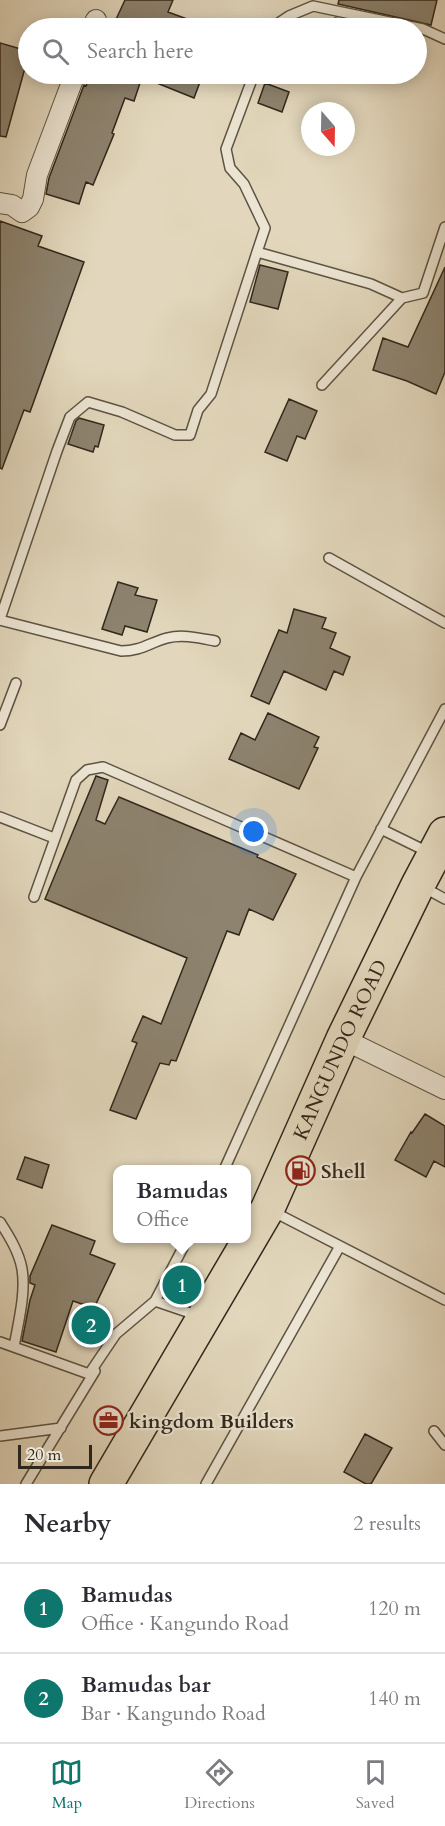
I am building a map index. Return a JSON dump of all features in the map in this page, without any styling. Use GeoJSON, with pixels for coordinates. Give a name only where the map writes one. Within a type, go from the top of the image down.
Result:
{"type":"FeatureCollection","features":[{"type":"Feature","properties":{"kind":"highway","name":"KANGUNDO ROAD"},"geometry":{"type":"LineString","coordinates":[[251,1236],[268,1208],[343,1039],[431,892],[440,845]]}},
{"type":"Feature","properties":{"kind":"highway","name":"KANGUNDO ROAD"},"geometry":{"type":"LineString","coordinates":[[106,1484],[247,1243]]}},
{"type":"Feature","properties":{"kind":"street"},"geometry":{"type":"LineString","coordinates":[[0,203],[12,205],[22,212],[29,207],[33,199],[37,175],[71,84]]}},
{"type":"Feature","properties":{"kind":"street"},"geometry":{"type":"LineString","coordinates":[[343,1039],[445,1089]]}},
{"type":"Feature","properties":{"kind":"lane"},"geometry":{"type":"LineString","coordinates":[[286,18],[313,6],[370,18]]}},
{"type":"Feature","properties":{"kind":"lane"},"geometry":{"type":"LineString","coordinates":[[427,31],[445,39]]}},
{"type":"Feature","properties":{"kind":"lane"},"geometry":{"type":"LineString","coordinates":[[215,641],[184,636],[168,638],[135,651],[121,651],[0,619],[70,417],[88,402],[122,412],[175,435],[190,435],[198,410],[211,394],[265,228],[244,184],[230,168],[226,149],[250,84]]}},
{"type":"Feature","properties":{"kind":"lane"},"geometry":{"type":"LineString","coordinates":[[322,385],[402,298],[423,293],[445,227]]}},
{"type":"Feature","properties":{"kind":"lane"},"geometry":{"type":"LineString","coordinates":[[257,252],[371,284],[402,298]]}},
{"type":"Feature","properties":{"kind":"lane"},"geometry":{"type":"LineString","coordinates":[[329,558],[445,623]]}},
{"type":"Feature","properties":{"kind":"lane"},"geometry":{"type":"LineString","coordinates":[[0,725],[16,683]]}},
{"type":"Feature","properties":{"kind":"lane"},"geometry":{"type":"LineString","coordinates":[[226,1165],[356,877],[445,709]]}},
{"type":"Feature","properties":{"kind":"lane"},"geometry":{"type":"LineString","coordinates":[[34,897],[76,780],[87,770],[103,767],[356,877]]}},
{"type":"Feature","properties":{"kind":"lane"},"geometry":{"type":"LineString","coordinates":[[0,817],[54,838]]}},
{"type":"Feature","properties":{"kind":"lane"},"geometry":{"type":"LineString","coordinates":[[381,829],[440,845]]}},
{"type":"Feature","properties":{"kind":"lane"},"geometry":{"type":"LineString","coordinates":[[268,1208],[445,1300]]}},
{"type":"Feature","properties":{"kind":"lane"},"geometry":{"type":"LineString","coordinates":[[0,1222],[11,1239],[22,1268],[22,1294],[14,1347]]}},
{"type":"Feature","properties":{"kind":"lane"},"geometry":{"type":"LineString","coordinates":[[0,1342],[89,1374],[117,1334],[155,1301],[186,1243]]}},
{"type":"Feature","properties":{"kind":"lane"},"geometry":{"type":"LineString","coordinates":[[206,1484],[340,1245]]}},
{"type":"Feature","properties":{"kind":"lane"},"geometry":{"type":"LineString","coordinates":[[155,1301],[202,1317]]}},
{"type":"Feature","properties":{"kind":"lane"},"geometry":{"type":"LineString","coordinates":[[26,1484],[117,1334]]}},
{"type":"Feature","properties":{"kind":"lane"},"geometry":{"type":"LineString","coordinates":[[0,1436],[61,1428]]}},
{"type":"Feature","properties":{"kind":"lane"},"geometry":{"type":"LineString","coordinates":[[434,1431],[445,1445]]}},
{"type":"Feature","properties":{"kind":"building"},"geometry":{"type":"Polygon","coordinates":[[[125,0],[173,0],[168,12],[184,18],[117,18],[125,0]]]}},
{"type":"Feature","properties":{"kind":"building"},"geometry":{"type":"Polygon","coordinates":[[[339,0],[437,0],[431,25],[427,24],[427,18],[400,18],[338,4],[339,0]]]}},
{"type":"Feature","properties":{"kind":"building"},"geometry":{"type":"Polygon","coordinates":[[[0,43],[18,48],[18,84],[21,84],[6,137],[0,136],[0,43]]]}},
{"type":"Feature","properties":{"kind":"building"},"geometry":{"type":"Polygon","coordinates":[[[87,84],[140,84],[134,101],[125,98],[112,133],[114,134],[93,185],[86,182],[79,204],[46,194],[49,178],[84,85],[87,84]]]}},
{"type":"Feature","properties":{"kind":"building"},"geometry":{"type":"Polygon","coordinates":[[[159,84],[199,84],[194,98],[159,84]]]}},
{"type":"Feature","properties":{"kind":"building"},"geometry":{"type":"Polygon","coordinates":[[[265,84],[289,92],[282,112],[258,103],[265,84]]]}},
{"type":"Feature","properties":{"kind":"building"},"geometry":{"type":"Polygon","coordinates":[[[0,221],[42,236],[38,246],[84,262],[30,412],[24,410],[2,469],[0,468],[0,221]]]}},
{"type":"Feature","properties":{"kind":"building"},"geometry":{"type":"Polygon","coordinates":[[[260,265],[288,272],[278,309],[250,302],[260,265]]]}},
{"type":"Feature","properties":{"kind":"building"},"geometry":{"type":"Polygon","coordinates":[[[445,267],[445,372],[436,394],[407,381],[373,370],[383,338],[408,347],[445,267]]]}},
{"type":"Feature","properties":{"kind":"building"},"geometry":{"type":"Polygon","coordinates":[[[289,399],[317,411],[305,439],[297,436],[287,461],[265,452],[289,399]]]}},
{"type":"Feature","properties":{"kind":"building"},"geometry":{"type":"Polygon","coordinates":[[[79,418],[104,425],[98,447],[95,446],[93,452],[68,444],[79,418]]]}},
{"type":"Feature","properties":{"kind":"building"},"geometry":{"type":"Polygon","coordinates":[[[118,582],[138,588],[135,595],[157,600],[147,632],[125,626],[122,635],[102,629],[118,582]]]}},
{"type":"Feature","properties":{"kind":"building"},"geometry":{"type":"Polygon","coordinates":[[[294,609],[326,618],[322,628],[336,633],[330,648],[350,657],[343,675],[334,671],[326,690],[284,671],[269,704],[251,696],[279,630],[287,633],[294,609]]]}},
{"type":"Feature","properties":{"kind":"building"},"geometry":{"type":"Polygon","coordinates":[[[268,713],[319,737],[314,747],[318,748],[299,789],[229,759],[241,733],[255,740],[268,713]]]}},
{"type":"Feature","properties":{"kind":"building"},"geometry":{"type":"Polygon","coordinates":[[[96,776],[108,780],[96,820],[105,824],[119,797],[258,855],[257,857],[296,874],[273,920],[249,909],[239,935],[227,931],[176,1061],[171,1060],[169,1065],[160,1063],[136,1119],[110,1110],[137,1043],[132,1041],[143,1016],[161,1024],[187,958],[45,899],[96,776]]]}},
{"type":"Feature","properties":{"kind":"building"},"geometry":{"type":"Polygon","coordinates":[[[425,1114],[445,1126],[445,1167],[434,1161],[426,1177],[395,1160],[411,1132],[425,1114]]]}},
{"type":"Feature","properties":{"kind":"building"},"geometry":{"type":"Polygon","coordinates":[[[25,1157],[49,1165],[42,1188],[17,1179],[25,1157]]]}},
{"type":"Feature","properties":{"kind":"building"},"geometry":{"type":"Polygon","coordinates":[[[52,1225],[95,1241],[90,1254],[115,1264],[94,1308],[73,1301],[56,1352],[22,1341],[35,1285],[30,1283],[30,1276],[52,1225]]]}},
{"type":"Feature","properties":{"kind":"building"},"geometry":{"type":"Polygon","coordinates":[[[365,1434],[392,1448],[371,1484],[366,1484],[344,1472],[365,1434]]]}},
{"type":"Feature","properties":{"kind":"place","name":"Shell"},"geometry":{"type":"Point","coordinates":[300,1171]}},
{"type":"Feature","properties":{"kind":"place","name":"Bamudas"},"geometry":{"type":"Point","coordinates":[182,1285]}},
{"type":"Feature","properties":{"kind":"place","name":"Bamudas bar"},"geometry":{"type":"Point","coordinates":[91,1325]}},
{"type":"Feature","properties":{"kind":"place","name":"kingdom Builders"},"geometry":{"type":"Point","coordinates":[108,1421]}}]}
